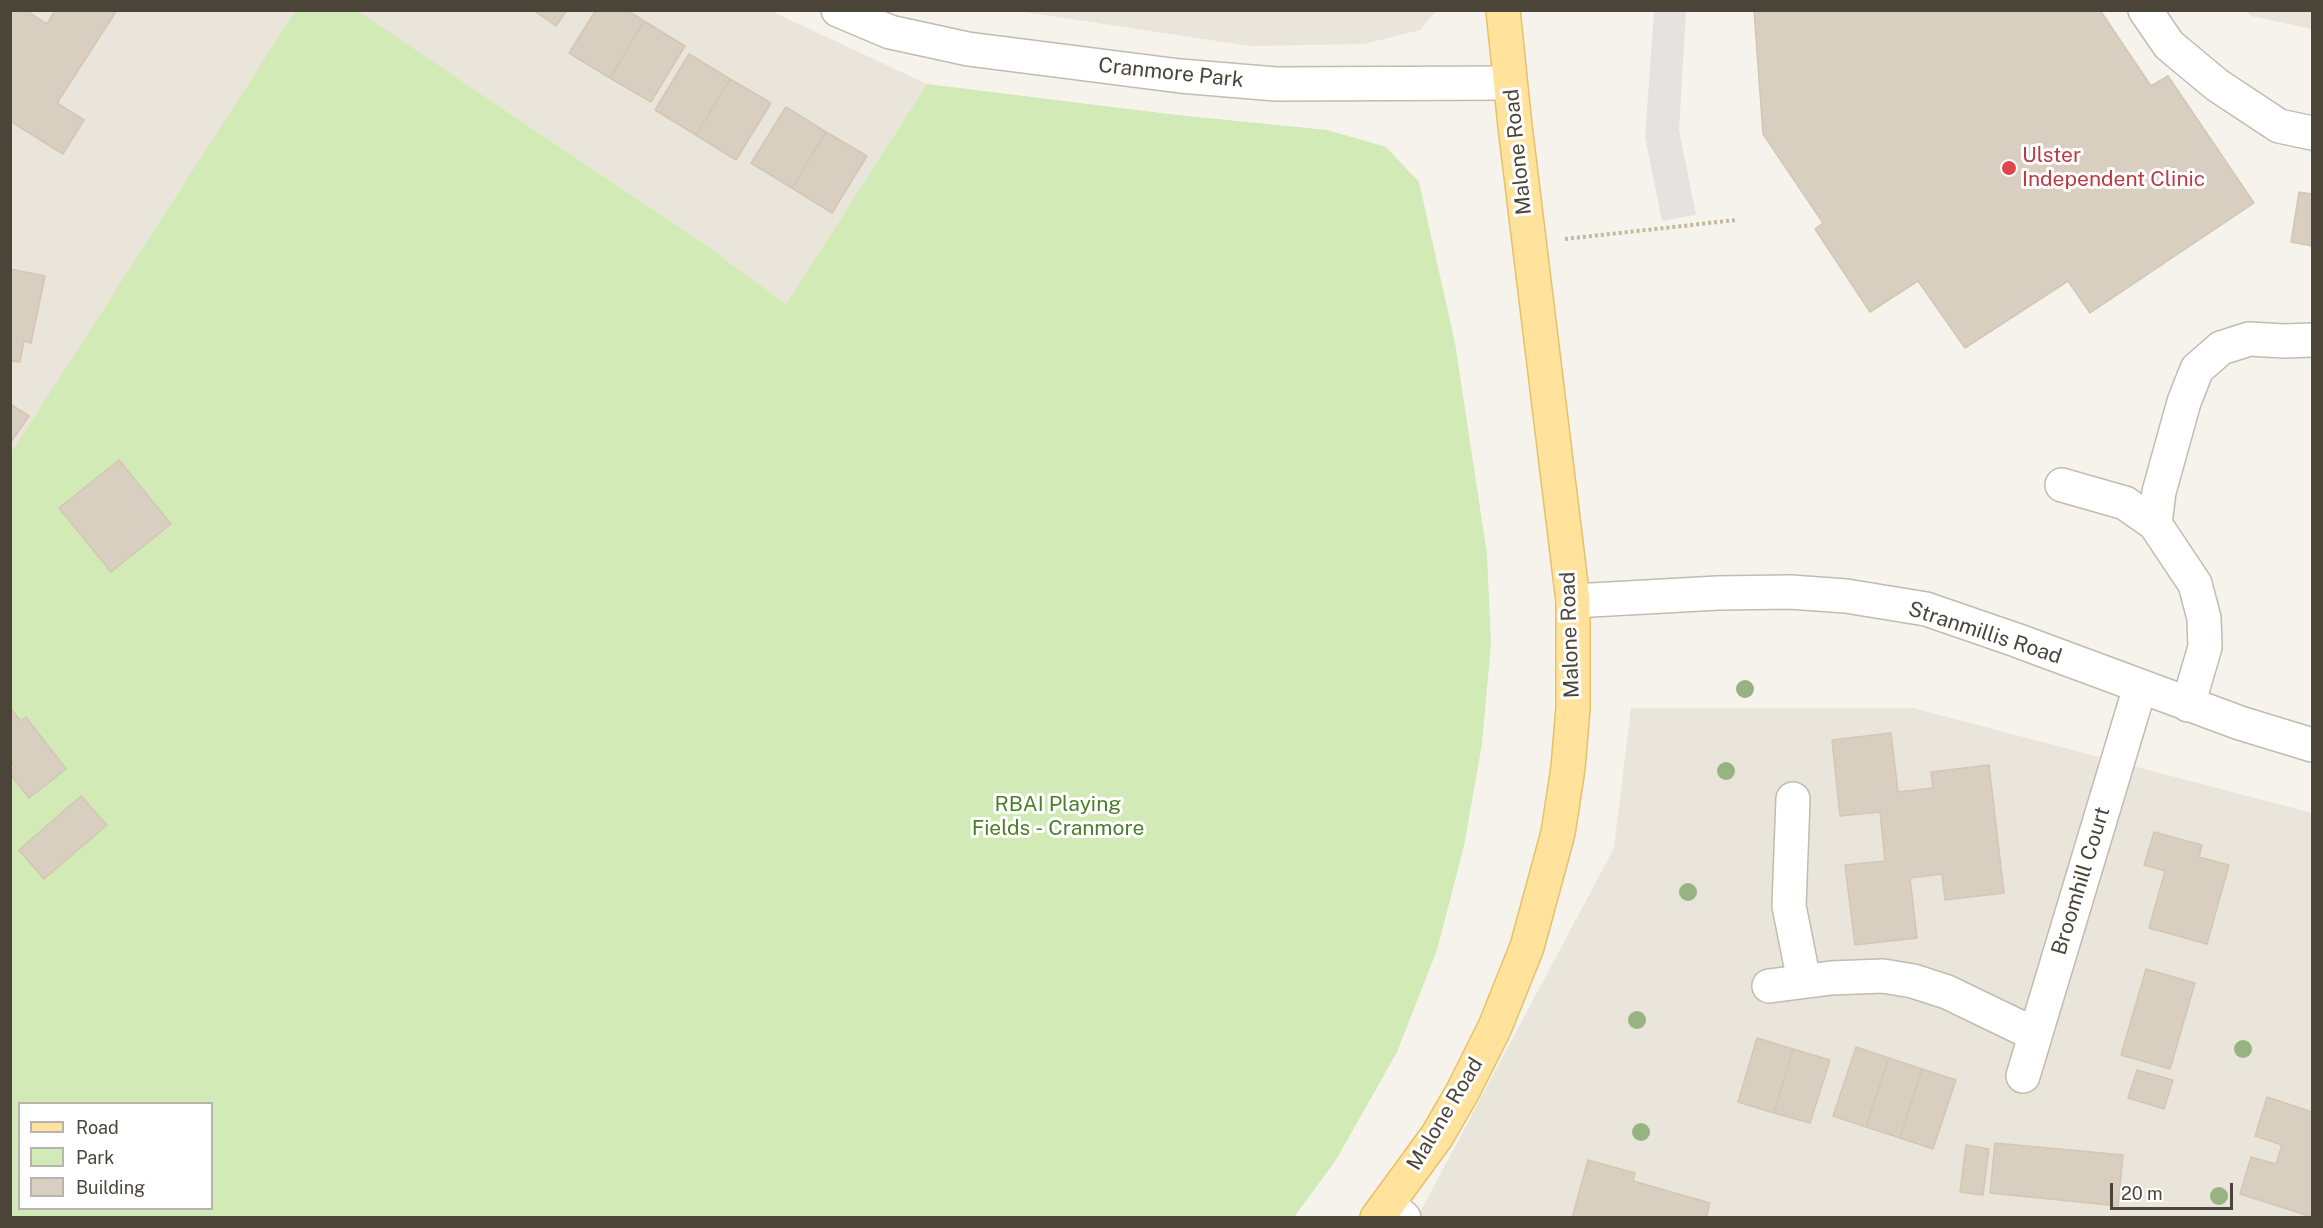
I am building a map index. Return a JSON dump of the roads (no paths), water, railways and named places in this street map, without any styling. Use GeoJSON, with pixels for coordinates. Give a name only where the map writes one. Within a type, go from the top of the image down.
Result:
{"type":"FeatureCollection","features":[{"type":"Feature","properties":{"kind":"main road","name":"Malone Road"},"geometry":{"type":"LineString","coordinates":[[1390,1213],[1463,1091],[1494,1027],[1527,947],[1558,833],[1568,768],[1573,708],[1573,601],[1503,10]]}},
{"type":"Feature","properties":{"kind":"street","name":"Cranmore Park"},"geometry":{"type":"LineString","coordinates":[[838,10],[890,32],[968,48],[1180,76],[1276,84],[1510,83]]}},
{"type":"Feature","properties":{"kind":"street"},"geometry":{"type":"LineString","coordinates":[[2145,10],[2169,45],[2217,85],[2279,126],[2313,133]]}},
{"type":"Feature","properties":{"kind":"street"},"geometry":{"type":"LineString","coordinates":[[2155,524],[2160,492],[2184,402],[2197,369],[2221,348],[2249,339],[2313,340]]}},
{"type":"Feature","properties":{"kind":"street"},"geometry":{"type":"LineString","coordinates":[[2062,485],[2125,503],[2155,524],[2195,584],[2204,618],[2205,647],[2188,705]]}},
{"type":"Feature","properties":{"kind":"street","name":"Stranmillis Road"},"geometry":{"type":"LineString","coordinates":[[1573,601],[1741,592],[1846,596],[1926,609],[2016,639],[2188,705],[2313,745]]}},
{"type":"Feature","properties":{"kind":"street","name":"Broomhill Court"},"geometry":{"type":"LineString","coordinates":[[2023,1076],[2140,687]]}},
{"type":"Feature","properties":{"kind":"street"},"geometry":{"type":"LineString","coordinates":[[1794,799],[1789,906],[1794,942],[1804,981]]}},
{"type":"Feature","properties":{"kind":"street"},"geometry":{"type":"LineString","coordinates":[[1769,986],[1804,981],[1883,976],[1913,981],[1947,992],[2034,1034]]}},
{"type":"Feature","properties":{"kind":"place","name":"Ulster Independent Clinic"},"geometry":{"type":"Point","coordinates":[2009,168]}},
{"type":"Feature","properties":{"kind":"park label","name":"RBAI Playing Fields - Cranmore"},"geometry":{"type":"Point","coordinates":[1058,817]}}]}
